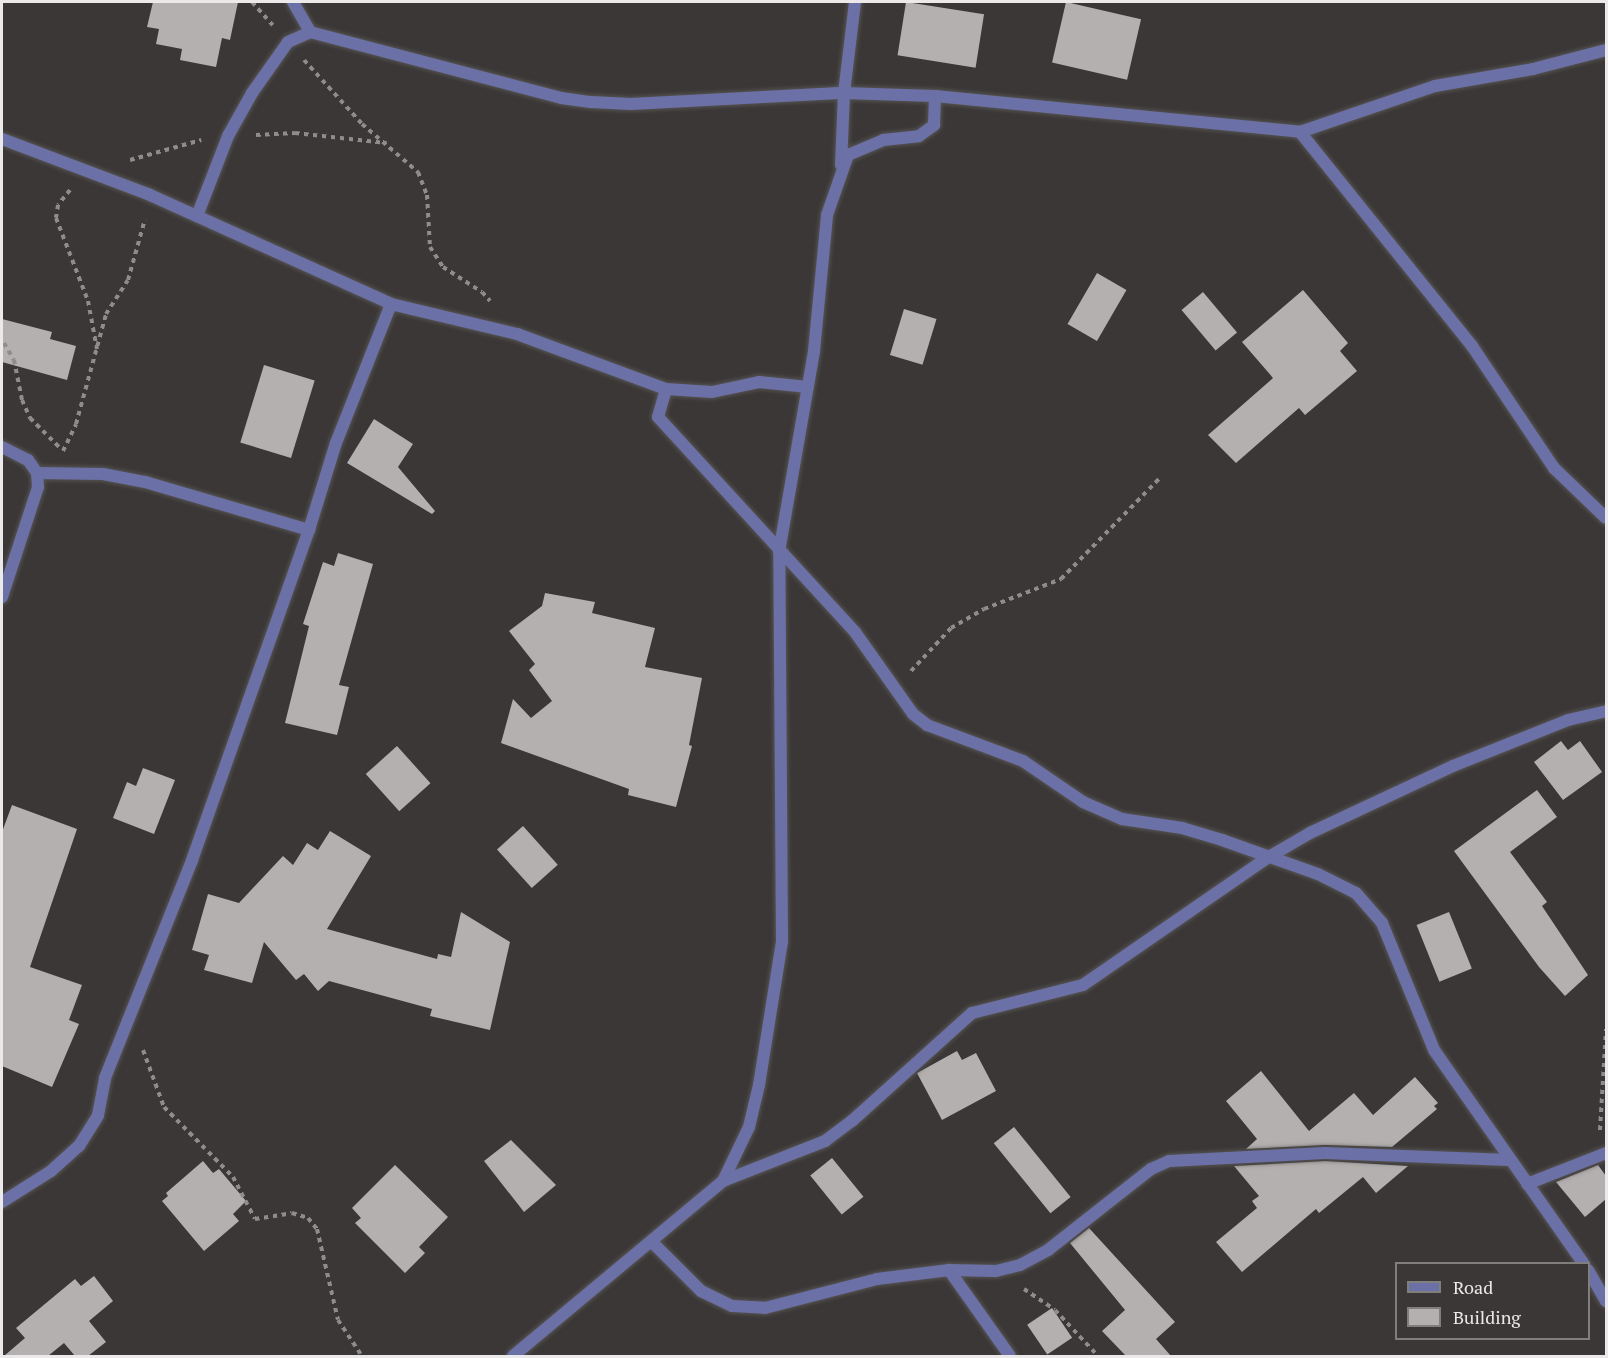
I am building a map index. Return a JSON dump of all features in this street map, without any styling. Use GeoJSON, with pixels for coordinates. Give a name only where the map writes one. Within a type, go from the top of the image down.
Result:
{"type":"FeatureCollection","features":[{"type":"Feature","properties":{"kind":"street"},"geometry":{"type":"LineString","coordinates":[[294,2],[310,32]]}},
{"type":"Feature","properties":{"kind":"street"},"geometry":{"type":"LineString","coordinates":[[841,167],[844,93],[855,2]]}},
{"type":"Feature","properties":{"kind":"street"},"geometry":{"type":"LineString","coordinates":[[197,216],[228,136],[252,93],[288,42],[310,32],[561,98],[591,102],[631,104],[844,93],[935,96],[1300,132],[1435,86],[1533,69],[1606,50]]}},
{"type":"Feature","properties":{"kind":"street"},"geometry":{"type":"LineString","coordinates":[[723,1181],[749,1127],[757,1096],[782,940],[779,552],[808,387],[827,216],[841,167],[848,154],[861,146],[920,135],[934,125],[935,96]]}},
{"type":"Feature","properties":{"kind":"street"},"geometry":{"type":"LineString","coordinates":[[1300,132],[1472,346],[1554,468],[1606,518]]}},
{"type":"Feature","properties":{"kind":"street"},"geometry":{"type":"LineString","coordinates":[[2,139],[150,195],[391,304],[517,334],[666,389],[712,392],[759,382],[808,387]]}},
{"type":"Feature","properties":{"kind":"street"},"geometry":{"type":"LineString","coordinates":[[2,1202],[51,1171],[79,1146],[98,1115],[105,1078],[192,860],[309,531],[336,443],[391,304]]}},
{"type":"Feature","properties":{"kind":"street"},"geometry":{"type":"LineString","coordinates":[[666,389],[658,417],[779,552],[855,632],[927,725],[1023,761],[1083,802],[1122,819],[1182,828],[1318,874],[1356,893],[1382,923],[1434,1050],[1509,1160],[1583,1262]]}},
{"type":"Feature","properties":{"kind":"street"},"geometry":{"type":"LineString","coordinates":[[2,447],[28,460],[37,473],[36,499],[2,597]]}},
{"type":"Feature","properties":{"kind":"street"},"geometry":{"type":"LineString","coordinates":[[37,473],[103,474],[145,482],[309,531]]}},
{"type":"Feature","properties":{"kind":"street"},"geometry":{"type":"LineString","coordinates":[[513,1356],[723,1181],[825,1141],[853,1120],[972,1013],[1083,985],[1267,858],[1310,833],[1453,766],[1568,720],[1606,711]]}},
{"type":"Feature","properties":{"kind":"street"},"geometry":{"type":"LineString","coordinates":[[652,1242],[701,1291],[732,1306],[765,1308],[877,1279],[949,1270],[996,1271],[1020,1265],[1048,1250],[1151,1169],[1169,1161],[1325,1153],[1509,1160]]}},
{"type":"Feature","properties":{"kind":"street"},"geometry":{"type":"LineString","coordinates":[[1527,1184],[1602,1155]]}},
{"type":"Feature","properties":{"kind":"street"},"geometry":{"type":"LineString","coordinates":[[949,1270],[1010,1356]]}},
{"type":"Feature","properties":{"kind":"street"},"geometry":{"type":"LineString","coordinates":[[1590,1273],[1606,1301]]}},
{"type":"Feature","properties":{"kind":"path"},"geometry":{"type":"LineString","coordinates":[[252,2],[362,124],[418,172],[426,195],[430,247],[442,267],[482,292],[517,334]]}},
{"type":"Feature","properties":{"kind":"path"},"geometry":{"type":"LineString","coordinates":[[86,171],[58,205],[56,218],[88,302],[97,349]]}},
{"type":"Feature","properties":{"kind":"path"},"geometry":{"type":"LineString","coordinates":[[53,472],[76,424],[106,314],[128,280],[140,247],[150,195]]}},
{"type":"Feature","properties":{"kind":"path"},"geometry":{"type":"LineString","coordinates":[[4,343],[14,360],[30,418],[63,451]]}},
{"type":"Feature","properties":{"kind":"path"},"geometry":{"type":"LineString","coordinates":[[893,684],[915,667],[951,628],[984,609],[1061,579],[1159,478]]}},
{"type":"Feature","properties":{"kind":"path"},"geometry":{"type":"LineString","coordinates":[[131,1009],[151,1077],[164,1107],[233,1177],[248,1209],[255,1218],[292,1213],[308,1218],[318,1229],[338,1320],[362,1356]]}},
{"type":"Feature","properties":{"kind":"path"},"geometry":{"type":"LineString","coordinates":[[1602,1155],[1606,1029]]}},
{"type":"Feature","properties":{"kind":"path"},"geometry":{"type":"LineString","coordinates":[[996,1271],[1054,1310],[1098,1356]]}},
{"type":"Feature","properties":{"kind":"building"},"geometry":{"type":"Polygon","coordinates":[[[153,2],[238,2],[230,40],[222,38],[216,67],[180,60],[182,49],[156,44],[159,29],[147,27],[153,2]]]}},
{"type":"Feature","properties":{"kind":"building"},"geometry":{"type":"Polygon","coordinates":[[[906,2],[984,14],[976,68],[898,55],[906,2]]]}},
{"type":"Feature","properties":{"kind":"building"},"geometry":{"type":"Polygon","coordinates":[[[1066,2],[1141,19],[1127,80],[1052,62],[1066,2]]]}},
{"type":"Feature","properties":{"kind":"building"},"geometry":{"type":"Polygon","coordinates":[[[1097,273],[1126,290],[1097,341],[1068,324],[1097,273]]]}},
{"type":"Feature","properties":{"kind":"building"},"geometry":{"type":"Polygon","coordinates":[[[1303,290],[1348,343],[1340,351],[1357,371],[1305,415],[1299,408],[1236,463],[1208,435],[1273,378],[1242,342],[1303,290]]]}},
{"type":"Feature","properties":{"kind":"building"},"geometry":{"type":"Polygon","coordinates":[[[1203,292],[1237,333],[1216,351],[1182,310],[1203,292]]]}},
{"type":"Feature","properties":{"kind":"building"},"geometry":{"type":"Polygon","coordinates":[[[904,309],[937,319],[922,365],[890,355],[904,309]]]}},
{"type":"Feature","properties":{"kind":"building"},"geometry":{"type":"Polygon","coordinates":[[[2,319],[52,332],[50,339],[76,346],[67,380],[2,362],[2,319]]]}},
{"type":"Feature","properties":{"kind":"building"},"geometry":{"type":"Polygon","coordinates":[[[264,365],[315,380],[291,458],[240,442],[264,365]]]}},
{"type":"Feature","properties":{"kind":"building"},"geometry":{"type":"Polygon","coordinates":[[[374,419],[413,444],[398,467],[435,511],[432,514],[347,463],[374,419]]]}},
{"type":"Feature","properties":{"kind":"building"},"geometry":{"type":"Polygon","coordinates":[[[338,553],[373,564],[339,685],[349,687],[337,735],[285,723],[309,626],[303,624],[323,562],[334,566],[338,553]]]}},
{"type":"Feature","properties":{"kind":"building"},"geometry":{"type":"Polygon","coordinates":[[[545,593],[595,602],[592,613],[655,628],[645,667],[702,678],[689,745],[692,746],[676,807],[628,795],[629,789],[501,743],[513,699],[531,718],[552,701],[529,670],[535,664],[509,631],[542,606],[545,593]]]}},
{"type":"Feature","properties":{"kind":"building"},"geometry":{"type":"Polygon","coordinates":[[[1561,741],[1568,750],[1580,741],[1602,772],[1563,800],[1534,762],[1561,741]]]}},
{"type":"Feature","properties":{"kind":"building"},"geometry":{"type":"Polygon","coordinates":[[[397,746],[430,783],[399,811],[366,774],[397,746]]]}},
{"type":"Feature","properties":{"kind":"building"},"geometry":{"type":"Polygon","coordinates":[[[143,768],[175,780],[154,834],[113,818],[127,782],[136,786],[143,768]]]}},
{"type":"Feature","properties":{"kind":"building"},"geometry":{"type":"Polygon","coordinates":[[[1537,790],[1557,817],[1510,852],[1547,902],[1542,906],[1588,975],[1565,996],[1539,967],[1454,851],[1537,790]]]}},
{"type":"Feature","properties":{"kind":"building"},"geometry":{"type":"Polygon","coordinates":[[[12,805],[77,829],[30,967],[82,985],[69,1020],[79,1024],[52,1087],[2,1066],[2,832],[12,805]]]}},
{"type":"Feature","properties":{"kind":"building"},"geometry":{"type":"Polygon","coordinates":[[[523,826],[558,865],[532,888],[497,849],[523,826]]]}},
{"type":"Feature","properties":{"kind":"building"},"geometry":{"type":"Polygon","coordinates":[[[330,831],[371,856],[327,929],[437,959],[438,954],[451,957],[461,912],[510,942],[490,1030],[430,1016],[432,1009],[329,981],[318,991],[304,974],[296,980],[264,942],[252,983],[204,970],[209,955],[192,950],[208,894],[239,903],[283,856],[293,865],[307,843],[318,850],[330,831]]]}},
{"type":"Feature","properties":{"kind":"building"},"geometry":{"type":"Polygon","coordinates":[[[1449,912],[1472,969],[1439,982],[1417,925],[1449,912]]]}},
{"type":"Feature","properties":{"kind":"building"},"geometry":{"type":"Polygon","coordinates":[[[957,1051],[962,1060],[976,1053],[996,1091],[942,1120],[917,1073],[957,1051]]]}},
{"type":"Feature","properties":{"kind":"building"},"geometry":{"type":"Polygon","coordinates":[[[1261,1071],[1309,1131],[1354,1093],[1373,1115],[1415,1077],[1438,1103],[1434,1106],[1437,1109],[1392,1147],[1325,1145],[1246,1149],[1257,1139],[1226,1101],[1261,1071]]]}},
{"type":"Feature","properties":{"kind":"building"},"geometry":{"type":"Polygon","coordinates":[[[1014,1127],[1071,1197],[1050,1213],[994,1143],[1014,1127]]]}},
{"type":"Feature","properties":{"kind":"building"},"geometry":{"type":"Polygon","coordinates":[[[511,1140],[556,1185],[524,1212],[484,1161],[511,1140]]]}},
{"type":"Feature","properties":{"kind":"building"},"geometry":{"type":"Polygon","coordinates":[[[832,1158],[863,1197],[842,1214],[810,1176],[832,1158]]]}},
{"type":"Feature","properties":{"kind":"building"},"geometry":{"type":"Polygon","coordinates":[[[203,1161],[213,1173],[219,1169],[246,1201],[233,1214],[239,1221],[204,1251],[162,1201],[168,1196],[166,1193],[203,1161]]]}},
{"type":"Feature","properties":{"kind":"building"},"geometry":{"type":"Polygon","coordinates":[[[1325,1161],[1408,1166],[1376,1193],[1363,1177],[1319,1213],[1316,1209],[1242,1272],[1216,1242],[1257,1208],[1252,1201],[1259,1196],[1234,1166],[1325,1161]]]}},
{"type":"Feature","properties":{"kind":"building"},"geometry":{"type":"Polygon","coordinates":[[[395,1165],[448,1217],[419,1247],[425,1253],[405,1273],[355,1223],[361,1218],[352,1208],[395,1165]]]}},
{"type":"Feature","properties":{"kind":"building"},"geometry":{"type":"Polygon","coordinates":[[[1598,1165],[1606,1176],[1606,1199],[1585,1217],[1556,1182],[1598,1165]]]}},
{"type":"Feature","properties":{"kind":"building"},"geometry":{"type":"Polygon","coordinates":[[[1089,1228],[1175,1322],[1156,1339],[1171,1356],[1126,1356],[1102,1331],[1125,1310],[1070,1243],[1089,1228]]]}},
{"type":"Feature","properties":{"kind":"building"},"geometry":{"type":"Polygon","coordinates":[[[94,1276],[113,1301],[89,1321],[106,1342],[88,1356],[75,1356],[64,1343],[48,1356],[4,1356],[25,1338],[16,1328],[75,1279],[81,1286],[94,1276]]]}},
{"type":"Feature","properties":{"kind":"building"},"geometry":{"type":"Polygon","coordinates":[[[1052,1308],[1072,1338],[1047,1355],[1027,1325],[1052,1308]]]}}]}
